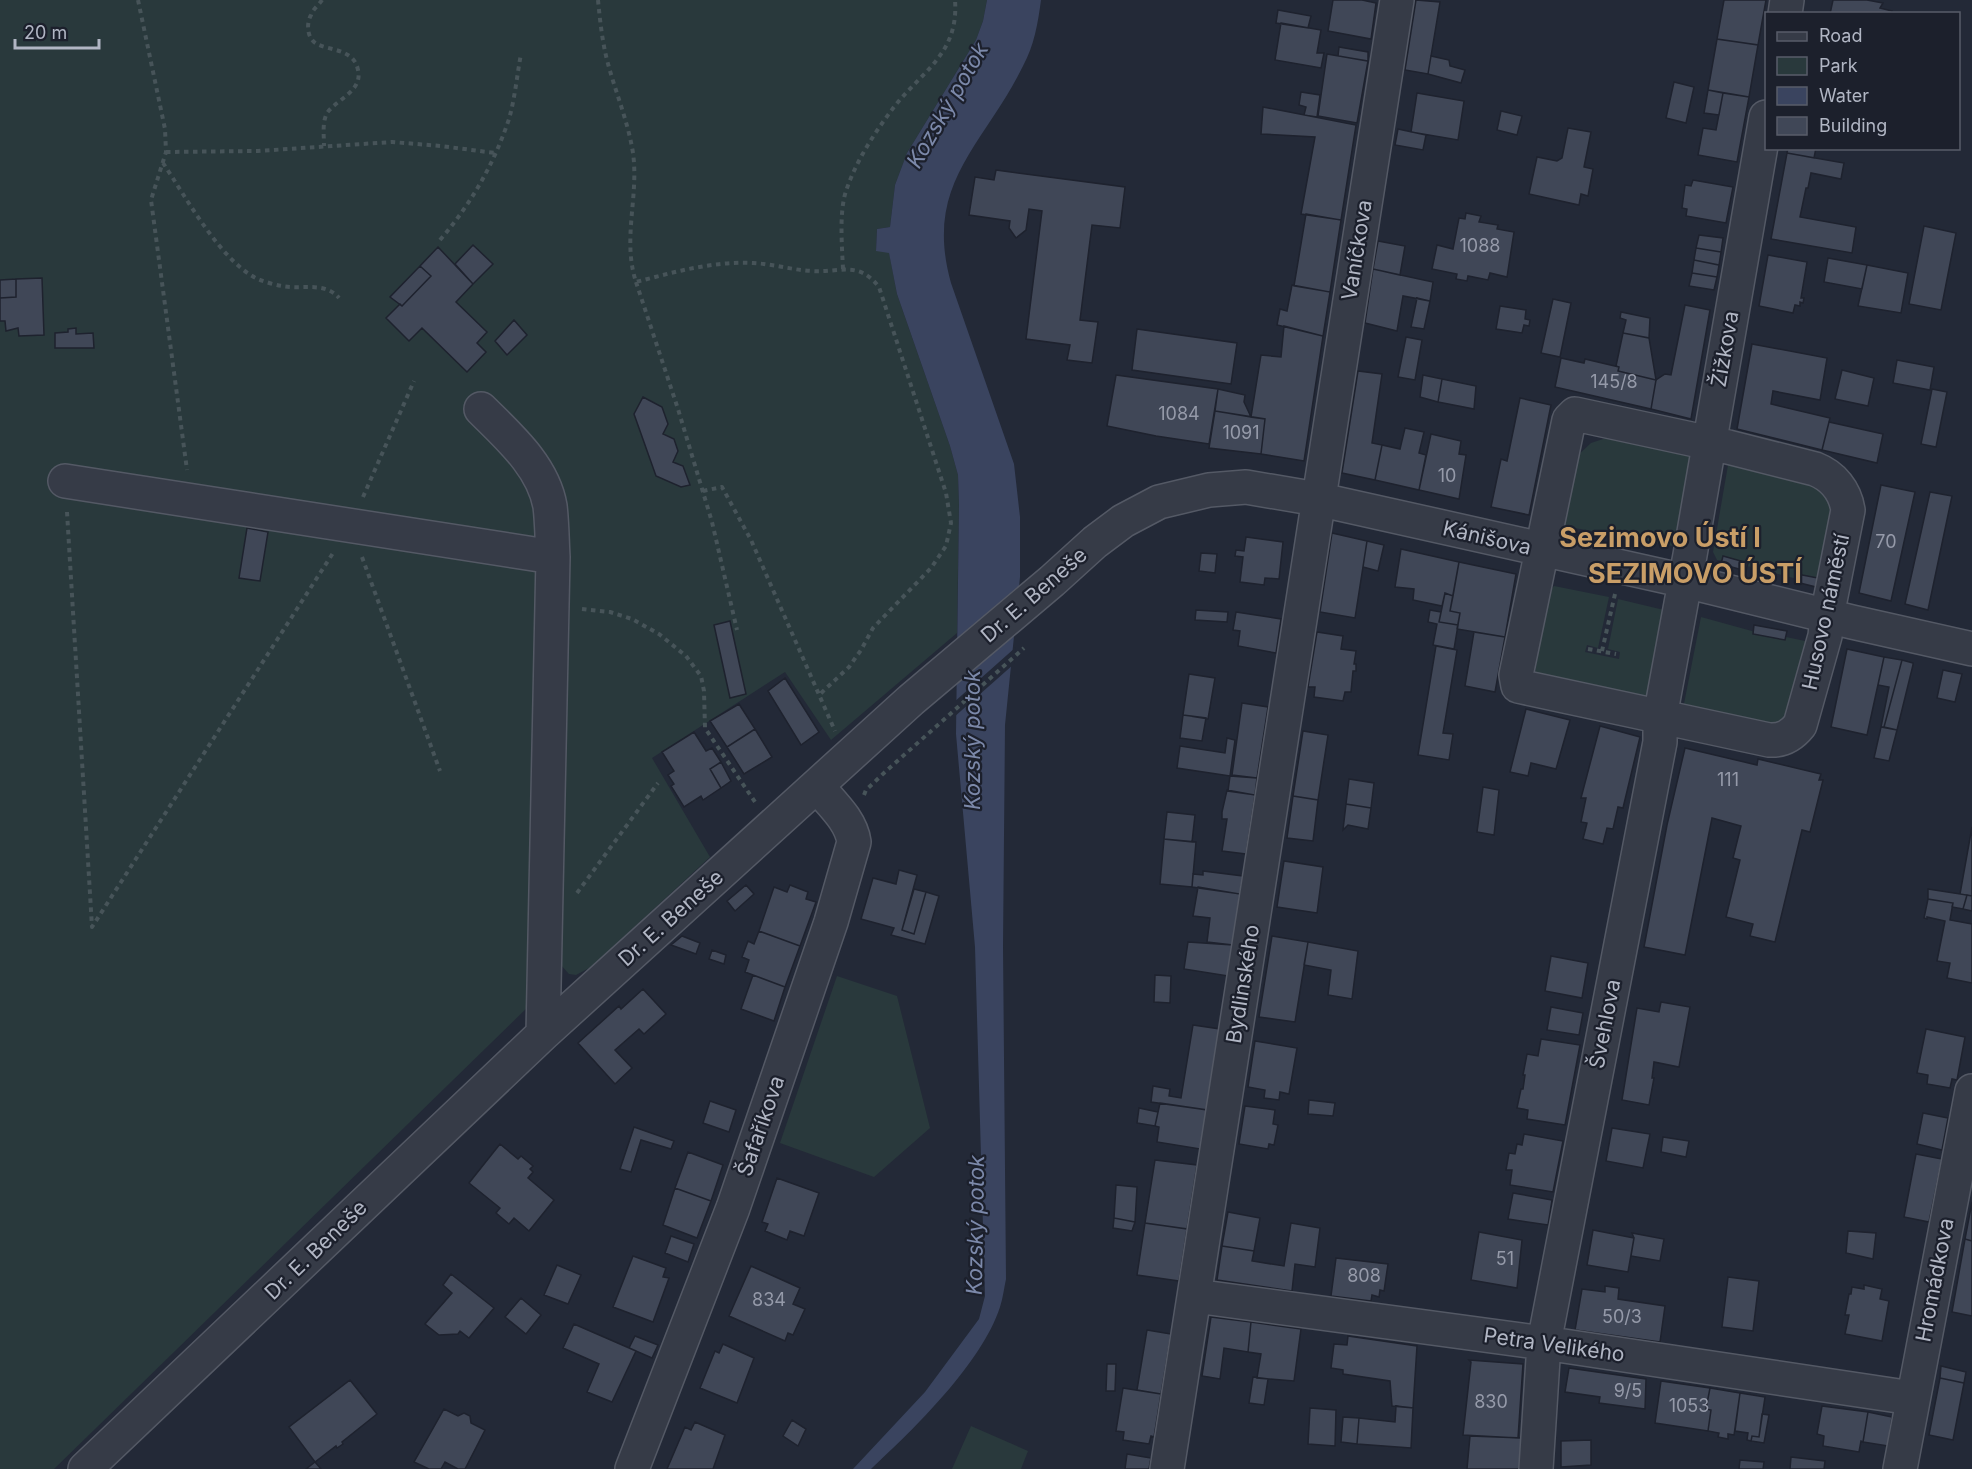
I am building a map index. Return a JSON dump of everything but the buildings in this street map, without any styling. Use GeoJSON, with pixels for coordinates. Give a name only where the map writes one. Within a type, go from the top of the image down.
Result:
{"type":"FeatureCollection","features":[{"type":"Feature","properties":{"kind":"street","name":"Vaníčkova"},"geometry":{"type":"LineString","coordinates":[[1317,500],[1397,0]]}},
{"type":"Feature","properties":{"kind":"street","name":"Žižkova"},"geometry":{"type":"LineString","coordinates":[[1685,581],[1765,128]]}},
{"type":"Feature","properties":{"kind":"street"},"geometry":{"type":"LineString","coordinates":[[481,409],[518,445],[540,479],[550,504],[553,557],[543,1034]]}},
{"type":"Feature","properties":{"kind":"street","name":"Husovo náměstí"},"geometry":{"type":"LineString","coordinates":[[1572,415],[1583,415],[1709,443],[1823,472],[1837,484],[1846,501],[1848,510],[1825,636],[1800,725],[1793,734],[1777,741],[1769,740],[1518,686],[1516,675],[1572,415]]}},
{"type":"Feature","properties":{"kind":"street"},"geometry":{"type":"LineString","coordinates":[[65,481],[553,557]]}},
{"type":"Feature","properties":{"kind":"street","name":"Dr. E. Beneše"},"geometry":{"type":"LineString","coordinates":[[85,1469],[543,1034],[911,700],[1107,533],[1123,521],[1159,502],[1209,490],[1246,487],[1317,500]]}},
{"type":"Feature","properties":{"kind":"street","name":"Kánišova"},"geometry":{"type":"LineString","coordinates":[[1317,500],[1685,581],[1972,649]]}},
{"type":"Feature","properties":{"kind":"street","name":"Bydlinského"},"geometry":{"type":"LineString","coordinates":[[1167,1469],[1196,1296],[1317,500]]}},
{"type":"Feature","properties":{"kind":"street","name":"Švehlova"},"geometry":{"type":"LineString","coordinates":[[1536,1469],[1544,1343],[1660,742],[1660,717],[1685,581]]}},
{"type":"Feature","properties":{"kind":"street","name":"Šafaříkova"},"geometry":{"type":"LineString","coordinates":[[632,1469],[733,1208],[831,922],[854,842],[852,831],[845,819],[817,786]]}},
{"type":"Feature","properties":{"kind":"street","name":"Hromádkova"},"geometry":{"type":"LineString","coordinates":[[1900,1469],[1972,1090]]}},
{"type":"Feature","properties":{"kind":"street","name":"Petra Velikého"},"geometry":{"type":"LineString","coordinates":[[1196,1296],[1544,1343],[1912,1398]]}},
{"type":"Feature","properties":{"kind":"path"},"geometry":{"type":"LineString","coordinates":[[138,0],[165,129],[166,152],[151,200],[190,500]]}},
{"type":"Feature","properties":{"kind":"path"},"geometry":{"type":"LineString","coordinates":[[322,0],[311,14],[307,26],[310,38],[317,44],[340,51],[352,58],[358,67],[359,76],[356,86],[328,112],[324,123],[324,146]]}},
{"type":"Feature","properties":{"kind":"path"},"geometry":{"type":"LineString","coordinates":[[598,0],[606,58],[622,107],[633,155],[630,265],[703,491],[737,630]]}},
{"type":"Feature","properties":{"kind":"path"},"geometry":{"type":"LineString","coordinates":[[843,269],[842,228],[845,194],[854,171],[895,106],[940,59],[950,37],[956,14],[955,0]]}},
{"type":"Feature","properties":{"kind":"path"},"geometry":{"type":"LineString","coordinates":[[440,240],[461,216],[481,184],[495,153],[509,118],[521,54]]}},
{"type":"Feature","properties":{"kind":"path"},"geometry":{"type":"LineString","coordinates":[[166,152],[258,151],[392,142],[495,153]]}},
{"type":"Feature","properties":{"kind":"path"},"geometry":{"type":"LineString","coordinates":[[163,162],[207,228],[236,265],[259,279],[283,286],[324,288],[333,291],[339,298]]}},
{"type":"Feature","properties":{"kind":"path"},"geometry":{"type":"LineString","coordinates":[[636,282],[669,273],[715,265],[754,263],[791,270],[821,272],[843,269],[870,276],[879,287],[946,493],[951,523],[946,546],[931,568],[873,628],[849,668],[819,695]]}},
{"type":"Feature","properties":{"kind":"path"},"geometry":{"type":"LineString","coordinates":[[65,481],[92,927],[351,525],[414,381]]}},
{"type":"Feature","properties":{"kind":"path"},"geometry":{"type":"LineString","coordinates":[[703,491],[722,487],[751,540],[839,739]]}},
{"type":"Feature","properties":{"kind":"path"},"geometry":{"type":"LineString","coordinates":[[351,525],[440,771]]}},
{"type":"Feature","properties":{"kind":"path"},"geometry":{"type":"LineString","coordinates":[[1602,651],[1615,593]]}},
{"type":"Feature","properties":{"kind":"path"},"geometry":{"type":"LineString","coordinates":[[552,606],[610,612],[632,618],[659,634],[686,656],[701,676],[704,691],[705,728],[756,803]]}},
{"type":"Feature","properties":{"kind":"path"},"geometry":{"type":"LineString","coordinates":[[863,798],[866,790],[1028,645]]}},
{"type":"Feature","properties":{"kind":"path"},"geometry":{"type":"LineString","coordinates":[[1588,649],[1616,654]]}},
{"type":"Feature","properties":{"kind":"path"},"geometry":{"type":"LineString","coordinates":[[573,899],[658,783]]}},
{"type":"Feature","properties":{"kind":"green space"},"geometry":{"type":"Polygon","coordinates":[[[0,0],[987,0],[976,40],[907,153],[895,185],[890,227],[877,229],[876,250],[889,252],[897,294],[958,475],[957,633],[831,740],[785,672],[652,758],[710,857],[591,967],[576,975],[569,974],[559,963],[531,1004],[54,1469],[0,1469],[0,0]]]}},
{"type":"Feature","properties":{"kind":"green space"},"geometry":{"type":"Polygon","coordinates":[[[1609,437],[1694,453],[1678,547],[1564,526],[1576,457],[1591,443],[1609,437]]]}},
{"type":"Feature","properties":{"kind":"green space"},"geometry":{"type":"Polygon","coordinates":[[[1728,465],[1818,487],[1835,508],[1818,578],[1798,574],[1797,579],[1747,566],[1747,563],[1717,560],[1713,552],[1728,465]]]}},
{"type":"Feature","properties":{"kind":"green space"},"geometry":{"type":"Polygon","coordinates":[[[1554,586],[1609,597],[1598,648],[1587,645],[1585,652],[1619,659],[1620,652],[1608,649],[1618,599],[1664,610],[1650,700],[1534,678],[1549,592],[1554,586]]]}},
{"type":"Feature","properties":{"kind":"green space"},"geometry":{"type":"Polygon","coordinates":[[[1701,617],[1785,640],[1786,637],[1805,641],[1807,644],[1788,713],[1774,726],[1683,709],[1701,617]]]}},
{"type":"Feature","properties":{"kind":"green space"},"geometry":{"type":"Polygon","coordinates":[[[837,976],[897,996],[930,1128],[874,1177],[780,1143],[837,976]]]}},
{"type":"Feature","properties":{"kind":"green space"},"geometry":{"type":"Polygon","coordinates":[[[971,1426],[1028,1451],[1021,1469],[952,1469],[971,1426]]]}},
{"type":"Feature","properties":{"kind":"water","name":"Kozský potok"},"geometry":{"type":"Polygon","coordinates":[[[987,0],[1041,0],[1035,34],[1027,58],[1008,94],[962,167],[951,191],[945,218],[944,248],[951,283],[1014,464],[1020,517],[1020,577],[1005,725],[1003,947],[1006,1279],[1001,1304],[991,1328],[963,1372],[926,1415],[871,1469],[853,1469],[925,1392],[979,1319],[985,1296],[975,947],[956,734],[958,475],[897,294],[889,253],[876,251],[877,229],[890,227],[895,185],[907,153],[976,40],[987,0]]]}},
{"type":"Feature","properties":{"kind":"pier"},"geometry":{"type":"Polygon","coordinates":[[[1016,647],[1014,664],[953,718],[953,703],[1016,647]]]}},
{"type":"Feature","properties":{"kind":"district","name":"Sezimovo Ústí Ⅰ"},"geometry":{"type":"Point","coordinates":[1660,538]}},
{"type":"Feature","properties":{"kind":"district","name":"SEZIMOVO ÚSTÍ"},"geometry":{"type":"Point","coordinates":[1695,574]}}]}
